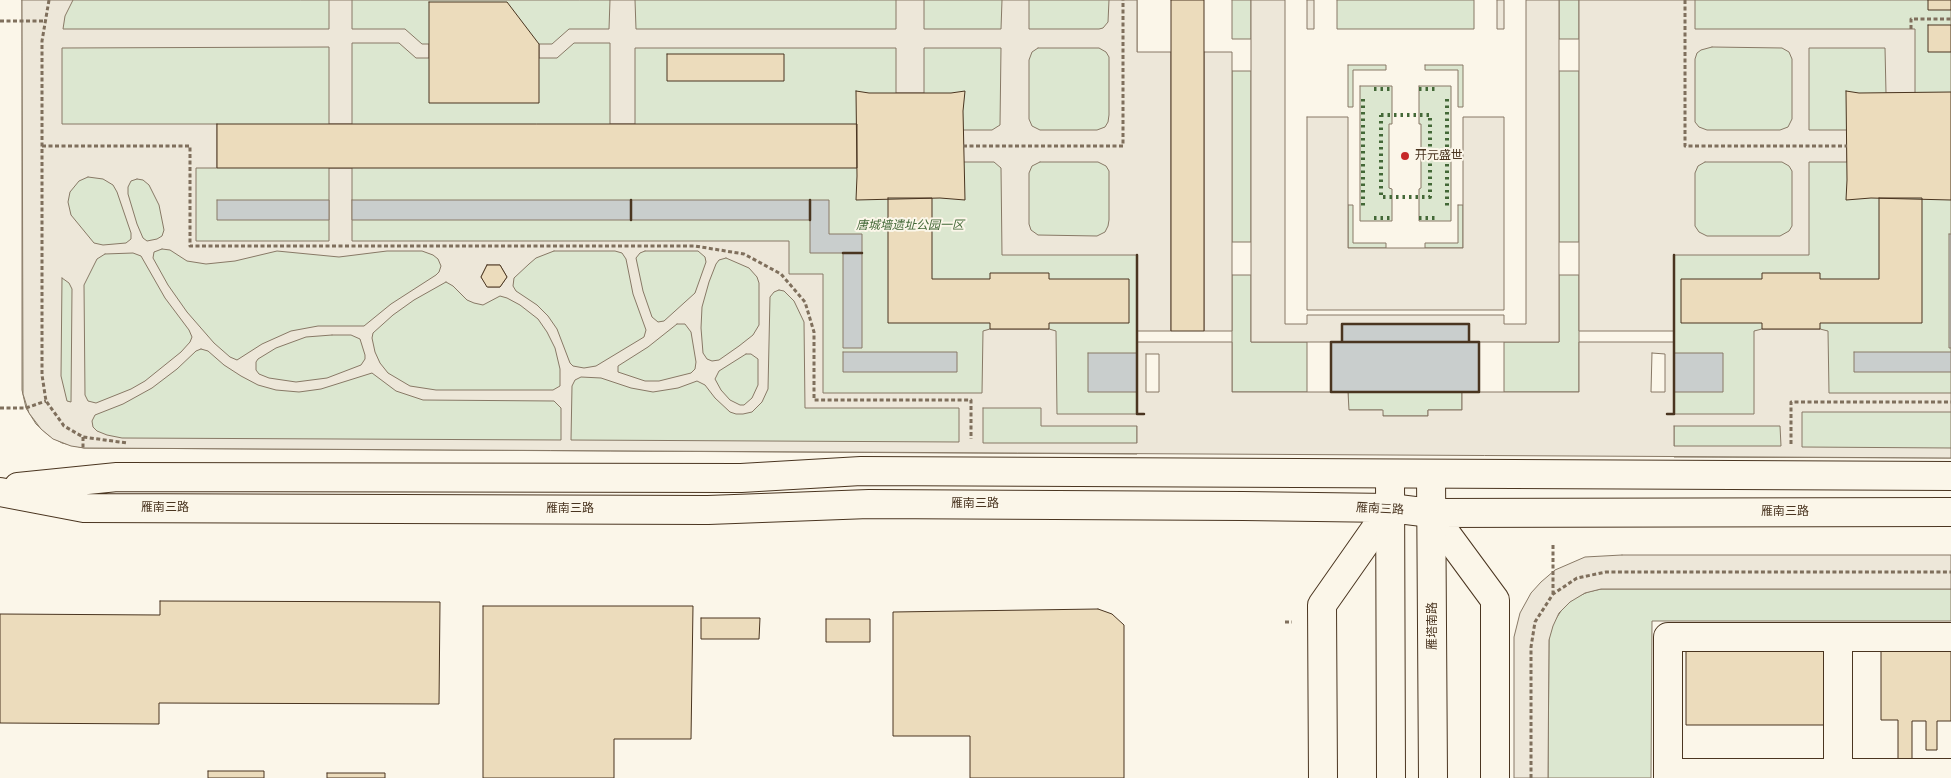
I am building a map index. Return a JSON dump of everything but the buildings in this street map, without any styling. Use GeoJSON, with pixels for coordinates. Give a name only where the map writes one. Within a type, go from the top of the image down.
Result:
{"type":"FeatureCollection","features":[{"type":"Feature","properties":{"kind":"street","name":"雁南三路"},"geometry":{"type":"LineString","coordinates":[[0,490],[117,477],[741,478],[861,471],[1951,476]]}},
{"type":"Feature","properties":{"kind":"street"},"geometry":{"type":"LineString","coordinates":[[1390,474],[1391,778]]}},
{"type":"Feature","properties":{"kind":"street","name":"雁塔南路"},"geometry":{"type":"LineString","coordinates":[[1431,474],[1432,778]]}},
{"type":"Feature","properties":{"kind":"street","name":"雁南三路"},"geometry":{"type":"LineString","coordinates":[[0,490],[84,508],[708,510],[888,504],[1390,508],[1431,513],[1951,512]]}},
{"type":"Feature","properties":{"kind":"street"},"geometry":{"type":"LineString","coordinates":[[1323,778],[1322,605],[1390,508]]}},
{"type":"Feature","properties":{"kind":"street"},"geometry":{"type":"LineString","coordinates":[[1431,513],[1495,600],[1495,778]]}},
{"type":"Feature","properties":{"kind":"street"},"geometry":{"type":"LineString","coordinates":[[1951,637],[1668,637],[1668,776],[1838,776],[1951,773]]}},
{"type":"Feature","properties":{"kind":"street"},"geometry":{"type":"LineString","coordinates":[[1838,637],[1838,776]]}},
{"type":"Feature","properties":{"kind":"path"},"geometry":{"type":"LineString","coordinates":[[49,0],[42,41],[42,374],[46,401],[64,426],[83,437],[135,443]]}},
{"type":"Feature","properties":{"kind":"path"},"geometry":{"type":"LineString","coordinates":[[963,146],[1123,146],[1123,0]]}},
{"type":"Feature","properties":{"kind":"path"},"geometry":{"type":"LineString","coordinates":[[1684,0],[1684,146],[1847,146]]}},
{"type":"Feature","properties":{"kind":"path"},"geometry":{"type":"LineString","coordinates":[[1911,29],[1911,19],[1951,19]]}},
{"type":"Feature","properties":{"kind":"path"},"geometry":{"type":"LineString","coordinates":[[0,21],[44,21]]}},
{"type":"Feature","properties":{"kind":"path"},"geometry":{"type":"LineString","coordinates":[[42,146],[190,146],[190,246],[695,246],[744,254],[781,274],[805,302],[814,332],[814,400],[971,400],[971,442]]}},
{"type":"Feature","properties":{"kind":"path"},"geometry":{"type":"LineString","coordinates":[[0,408],[26,408],[46,401]]}},
{"type":"Feature","properties":{"kind":"path"},"geometry":{"type":"LineString","coordinates":[[1791,447],[1791,402],[1951,402]]}},
{"type":"Feature","properties":{"kind":"green space","name":"唐城墙遗址公园一区"},"geometry":{"type":"Polygon","coordinates":[[[22,0],[1137,0],[1137,454],[84,448],[62,443],[48,435],[36,424],[26,408],[22,390],[22,0]]]}},
{"type":"Feature","properties":{"kind":"green space"},"geometry":{"type":"Polygon","coordinates":[[[1232,0],[1251,0],[1251,39],[1232,39],[1232,0]]]}},
{"type":"Feature","properties":{"kind":"green space"},"geometry":{"type":"Polygon","coordinates":[[[1337,0],[1474,0],[1474,29],[1337,29],[1337,0]]]}},
{"type":"Feature","properties":{"kind":"green space"},"geometry":{"type":"Polygon","coordinates":[[[1559,0],[1579,0],[1579,39],[1559,39],[1559,0]]]}},
{"type":"Feature","properties":{"kind":"green space"},"geometry":{"type":"Polygon","coordinates":[[[1674,0],[1951,0],[1951,458],[1674,457],[1674,0]]]}},
{"type":"Feature","properties":{"kind":"green space"},"geometry":{"type":"Polygon","coordinates":[[[1348,65],[1386,65],[1386,70],[1353,70],[1353,107],[1348,107],[1348,65]]]}},
{"type":"Feature","properties":{"kind":"green space"},"geometry":{"type":"Polygon","coordinates":[[[1425,65],[1463,65],[1463,107],[1458,107],[1458,70],[1425,70],[1425,65]]]}},
{"type":"Feature","properties":{"kind":"green space"},"geometry":{"type":"Polygon","coordinates":[[[1232,71],[1251,71],[1251,242],[1232,242],[1232,71]]]}},
{"type":"Feature","properties":{"kind":"green space"},"geometry":{"type":"Polygon","coordinates":[[[1559,71],[1579,71],[1579,242],[1559,242],[1559,71]]]}},
{"type":"Feature","properties":{"kind":"green space"},"geometry":{"type":"Polygon","coordinates":[[[1360,86],[1392,86],[1392,124],[1389,124],[1389,188],[1392,189],[1392,221],[1360,221],[1360,86]]]}},
{"type":"Feature","properties":{"kind":"green space"},"geometry":{"type":"Polygon","coordinates":[[[1419,86],[1451,86],[1451,221],[1419,221],[1421,124],[1419,124],[1419,86]]]}},
{"type":"Feature","properties":{"kind":"green space"},"geometry":{"type":"Polygon","coordinates":[[[1348,205],[1353,205],[1353,243],[1386,243],[1386,248],[1348,248],[1348,205]]]}},
{"type":"Feature","properties":{"kind":"green space"},"geometry":{"type":"Polygon","coordinates":[[[1458,205],[1463,205],[1463,248],[1425,248],[1425,243],[1458,243],[1458,205]]]}},
{"type":"Feature","properties":{"kind":"green space"},"geometry":{"type":"Polygon","coordinates":[[[1232,275],[1251,275],[1251,342],[1307,342],[1307,392],[1232,392],[1232,275]]]}},
{"type":"Feature","properties":{"kind":"green space"},"geometry":{"type":"Polygon","coordinates":[[[1559,275],[1579,275],[1579,392],[1504,392],[1504,342],[1559,342],[1559,275]]]}},
{"type":"Feature","properties":{"kind":"green space"},"geometry":{"type":"Polygon","coordinates":[[[1348,392],[1462,392],[1462,410],[1428,410],[1428,416],[1383,416],[1382,410],[1348,410],[1348,392]]]}},
{"type":"Feature","properties":{"kind":"green space"},"geometry":{"type":"Polygon","coordinates":[[[1601,589],[1951,589],[1951,621],[1652,621],[1651,778],[1548,778],[1549,636],[1553,623],[1563,608],[1574,598],[1601,589]]]}},
{"type":"Feature","properties":{"kind":"shaded area"},"geometry":{"type":"Polygon","coordinates":[[[22,0],[73,0],[65,16],[63,29],[329,29],[329,0],[352,0],[352,29],[405,29],[422,44],[429,44],[429,58],[416,58],[399,43],[352,43],[352,124],[329,124],[329,47],[62,48],[62,124],[217,124],[217,168],[196,168],[196,241],[329,241],[329,168],[352,168],[352,241],[789,241],[789,274],[823,274],[823,393],[982,393],[983,331],[990,329],[1049,329],[1056,331],[1057,414],[1137,414],[1137,342],[1232,342],[1232,392],[1348,392],[1349,410],[1383,410],[1383,416],[1428,416],[1428,410],[1462,410],[1462,392],[1579,392],[1579,342],[1674,342],[1674,414],[1754,414],[1754,331],[1762,329],[1820,329],[1828,331],[1829,393],[1951,393],[1951,412],[1802,412],[1802,447],[1951,448],[1951,458],[84,448],[71,446],[53,439],[41,429],[29,413],[23,394],[22,0]],[[88,177],[79,181],[70,192],[68,202],[71,215],[94,243],[103,245],[126,243],[131,239],[131,233],[117,192],[113,185],[103,179],[88,177]],[[143,180],[131,181],[128,187],[128,194],[143,238],[147,241],[162,236],[164,230],[159,205],[149,185],[143,180]],[[162,249],[154,252],[153,258],[168,285],[187,312],[214,343],[230,357],[237,360],[262,344],[291,331],[318,326],[364,326],[391,304],[436,275],[441,266],[438,259],[433,255],[422,251],[387,251],[339,257],[277,251],[235,261],[206,264],[187,261],[170,250],[162,249]],[[554,251],[536,258],[514,278],[513,286],[516,291],[537,305],[557,329],[570,363],[573,366],[584,368],[596,366],[644,337],[646,330],[633,294],[626,259],[622,253],[615,251],[554,251]],[[645,251],[640,253],[636,258],[643,291],[652,317],[658,322],[664,321],[695,293],[706,262],[705,257],[698,251],[645,251]],[[133,253],[105,254],[97,259],[84,285],[85,395],[88,401],[96,403],[131,389],[145,381],[181,352],[192,337],[189,330],[165,298],[141,256],[133,253]],[[726,258],[719,260],[716,264],[702,307],[701,328],[703,353],[707,359],[712,361],[719,360],[753,335],[759,325],[759,283],[757,277],[749,268],[726,258]],[[487,265],[481,277],[488,287],[500,287],[507,277],[500,265],[487,265]],[[62,278],[61,376],[67,401],[71,402],[72,289],[69,283],[62,278]],[[446,282],[414,300],[373,333],[372,338],[375,352],[380,363],[388,373],[410,386],[436,390],[553,390],[560,386],[560,369],[555,348],[547,332],[538,319],[520,305],[500,296],[483,305],[474,303],[467,300],[453,286],[446,282]],[[779,290],[770,297],[768,389],[762,402],[752,412],[736,414],[730,412],[705,385],[697,381],[678,388],[653,392],[631,388],[601,378],[581,377],[575,380],[572,386],[571,440],[959,442],[959,408],[805,408],[804,322],[794,301],[784,291],[779,290]],[[677,324],[648,347],[618,366],[618,372],[645,381],[659,381],[691,373],[695,369],[696,362],[691,332],[685,324],[677,324]],[[332,335],[306,337],[276,348],[256,362],[256,370],[259,374],[269,378],[296,382],[327,378],[361,365],[365,355],[360,339],[351,335],[332,335]],[[201,349],[196,351],[177,369],[152,388],[123,404],[95,415],[92,421],[93,427],[107,435],[122,438],[561,440],[561,408],[554,401],[423,400],[396,391],[372,373],[321,389],[299,392],[276,390],[258,385],[241,376],[208,351],[201,349]],[[1652,353],[1651,392],[1665,392],[1665,354],[1652,353]],[[746,354],[719,371],[715,379],[721,390],[730,400],[744,405],[752,398],[758,385],[758,359],[751,354],[746,354]],[[1146,354],[1146,392],[1159,392],[1159,354],[1146,354]],[[983,408],[983,443],[1137,443],[1137,426],[1041,426],[1041,408],[983,408]],[[1674,426],[1674,446],[1781,446],[1780,426],[1674,426]]]}},
{"type":"Feature","properties":{"kind":"shaded area"},"geometry":{"type":"Polygon","coordinates":[[[610,0],[635,0],[636,29],[896,29],[896,0],[924,0],[924,29],[1001,29],[1002,0],[1029,0],[1029,29],[1099,29],[1103,28],[1108,22],[1109,0],[1137,0],[1137,52],[1171,52],[1171,331],[1137,331],[1137,255],[1002,255],[1001,168],[994,162],[963,162],[963,130],[992,130],[1000,125],[1001,48],[924,48],[924,93],[896,93],[896,48],[635,48],[635,124],[610,124],[610,43],[574,43],[557,58],[539,58],[539,44],[552,44],[569,29],[609,29],[610,0]],[[1038,48],[1032,52],[1029,60],[1029,119],[1032,126],[1040,130],[1097,130],[1105,127],[1109,115],[1109,57],[1106,52],[1099,48],[1038,48]],[[1040,162],[1032,166],[1029,173],[1029,224],[1031,230],[1038,235],[1097,236],[1105,232],[1109,220],[1109,171],[1106,166],[1098,162],[1040,162]]]}},
{"type":"Feature","properties":{"kind":"shaded area"},"geometry":{"type":"Polygon","coordinates":[[[1251,0],[1285,0],[1285,324],[1307,324],[1307,315],[1504,315],[1504,324],[1526,324],[1526,0],[1559,0],[1559,342],[1469,342],[1469,324],[1342,324],[1342,342],[1251,342],[1251,0]]]}},
{"type":"Feature","properties":{"kind":"shaded area"},"geometry":{"type":"Polygon","coordinates":[[[1307,0],[1314,0],[1314,29],[1307,29],[1307,0]]]}},
{"type":"Feature","properties":{"kind":"shaded area"},"geometry":{"type":"Polygon","coordinates":[[[1497,0],[1504,0],[1504,29],[1497,29],[1497,0]]]}},
{"type":"Feature","properties":{"kind":"shaded area"},"geometry":{"type":"Polygon","coordinates":[[[1579,0],[1695,0],[1695,29],[1915,29],[1915,93],[1886,93],[1885,48],[1809,48],[1809,130],[1847,130],[1847,162],[1809,162],[1809,255],[1674,255],[1674,331],[1579,331],[1579,0]],[[1712,47],[1701,50],[1697,53],[1695,59],[1695,122],[1699,127],[1707,130],[1780,130],[1788,127],[1792,119],[1792,59],[1789,52],[1782,48],[1712,47]],[[1705,162],[1698,166],[1695,173],[1695,226],[1699,232],[1707,236],[1780,236],[1789,231],[1792,226],[1792,171],[1789,166],[1782,162],[1705,162]]]}},
{"type":"Feature","properties":{"kind":"shaded area"},"geometry":{"type":"Polygon","coordinates":[[[1204,52],[1232,52],[1232,331],[1204,331],[1204,52]]]}},
{"type":"Feature","properties":{"kind":"shaded area"},"geometry":{"type":"Polygon","coordinates":[[[1307,117],[1348,117],[1348,248],[1463,248],[1463,117],[1504,117],[1504,310],[1307,310],[1307,117]]]}},
{"type":"Feature","properties":{"kind":"shaded area"},"geometry":{"type":"Polygon","coordinates":[[[217,200],[329,200],[329,220],[217,220],[217,200]]]}},
{"type":"Feature","properties":{"kind":"shaded area"},"geometry":{"type":"Polygon","coordinates":[[[352,200],[829,200],[829,234],[862,234],[862,348],[843,348],[843,253],[810,253],[810,220],[352,220],[352,200]]]}},
{"type":"Feature","properties":{"kind":"shaded area"},"geometry":{"type":"Polygon","coordinates":[[[1949,234],[1951,234],[1951,348],[1949,348],[1949,234]]]}},
{"type":"Feature","properties":{"kind":"shaded area"},"geometry":{"type":"Polygon","coordinates":[[[1342,324],[1469,324],[1469,342],[1479,342],[1479,392],[1331,392],[1331,342],[1342,342],[1342,324]]]}},
{"type":"Feature","properties":{"kind":"shaded area"},"geometry":{"type":"Polygon","coordinates":[[[843,352],[957,352],[957,372],[843,372],[843,352]]]}},
{"type":"Feature","properties":{"kind":"shaded area"},"geometry":{"type":"Polygon","coordinates":[[[1854,352],[1951,352],[1951,372],[1854,372],[1854,352]]]}},
{"type":"Feature","properties":{"kind":"shaded area"},"geometry":{"type":"Polygon","coordinates":[[[1088,353],[1137,353],[1137,392],[1088,392],[1088,353]]]}},
{"type":"Feature","properties":{"kind":"shaded area"},"geometry":{"type":"Polygon","coordinates":[[[1674,353],[1723,353],[1723,392],[1674,392],[1674,353]]]}},
{"type":"Feature","properties":{"kind":"shaded area"},"geometry":{"type":"Polygon","coordinates":[[[1622,555],[1951,555],[1951,589],[1601,589],[1585,593],[1570,602],[1559,613],[1549,640],[1548,778],[1514,778],[1514,637],[1520,613],[1531,593],[1555,570],[1585,557],[1622,555]]]}},
{"type":"Feature","properties":{"kind":"hedge"},"geometry":{"type":"LineString","coordinates":[[1374,89],[1392,89]]}},
{"type":"Feature","properties":{"kind":"hedge"},"geometry":{"type":"LineString","coordinates":[[1419,89],[1437,89]]}},
{"type":"Feature","properties":{"kind":"hedge"},"geometry":{"type":"LineString","coordinates":[[1363,99],[1363,208]]}},
{"type":"Feature","properties":{"kind":"hedge"},"geometry":{"type":"LineString","coordinates":[[1447,99],[1447,208]]}},
{"type":"Feature","properties":{"kind":"hedge"},"geometry":{"type":"LineString","coordinates":[[1381,115],[1430,115],[1430,197],[1381,197],[1381,115]]}},
{"type":"Feature","properties":{"kind":"hedge"},"geometry":{"type":"LineString","coordinates":[[1374,218],[1392,218]]}},
{"type":"Feature","properties":{"kind":"hedge"},"geometry":{"type":"LineString","coordinates":[[1419,218],[1437,218]]}},
{"type":"Feature","properties":{"kind":"wall"},"geometry":{"type":"LineString","coordinates":[[631,200],[631,220]]}},
{"type":"Feature","properties":{"kind":"wall"},"geometry":{"type":"LineString","coordinates":[[810,200],[810,220]]}},
{"type":"Feature","properties":{"kind":"wall"},"geometry":{"type":"LineString","coordinates":[[843,253],[862,253]]}},
{"type":"Feature","properties":{"kind":"wall"},"geometry":{"type":"LineString","coordinates":[[1137,255],[1137,414],[1144,414]]}},
{"type":"Feature","properties":{"kind":"wall"},"geometry":{"type":"LineString","coordinates":[[1667,414],[1674,414],[1674,255]]}},
{"type":"Feature","properties":{"kind":"wall"},"geometry":{"type":"LineString","coordinates":[[1342,324],[1469,324],[1469,342],[1342,342],[1342,324]]}},
{"type":"Feature","properties":{"kind":"wall"},"geometry":{"type":"LineString","coordinates":[[1331,342],[1479,342],[1479,392],[1331,392],[1331,342]]}},
{"type":"Feature","properties":{"kind":"place","name":"开元盛世"},"geometry":{"type":"Point","coordinates":[1405,156]}}]}
